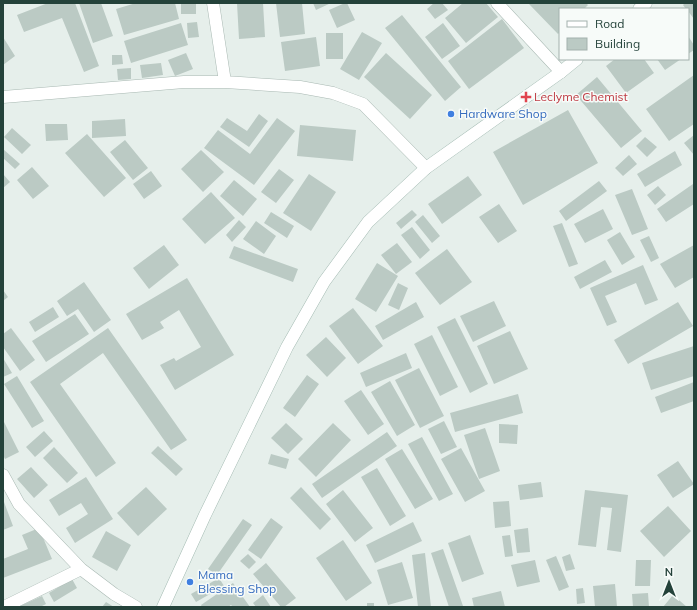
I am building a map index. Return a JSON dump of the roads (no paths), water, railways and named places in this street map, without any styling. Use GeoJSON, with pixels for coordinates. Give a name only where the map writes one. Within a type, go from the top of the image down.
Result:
{"type":"FeatureCollection","features":[{"type":"Feature","properties":{"kind":"street"},"geometry":{"type":"LineString","coordinates":[[213,3],[225,82]]}},
{"type":"Feature","properties":{"kind":"street"},"geometry":{"type":"LineString","coordinates":[[497,3],[561,72]]}},
{"type":"Feature","properties":{"kind":"street"},"geometry":{"type":"LineString","coordinates":[[163,607],[205,515],[287,347],[324,282],[368,222],[426,168],[576,60]]}},
{"type":"Feature","properties":{"kind":"street"},"geometry":{"type":"LineString","coordinates":[[3,97],[184,82],[225,82],[300,88],[333,93],[363,104],[426,168]]}},
{"type":"Feature","properties":{"kind":"street"},"geometry":{"type":"LineString","coordinates":[[3,475],[19,504],[81,569],[114,594],[136,607]]}},
{"type":"Feature","properties":{"kind":"street"},"geometry":{"type":"LineString","coordinates":[[4,607],[81,569]]}},
{"type":"Feature","properties":{"kind":"place","name":"Leclyme Chemist"},"geometry":{"type":"Point","coordinates":[526,97]}},
{"type":"Feature","properties":{"kind":"place","name":"Hardware Shop"},"geometry":{"type":"Point","coordinates":[451,114]}},
{"type":"Feature","properties":{"kind":"place","name":"Mama Blessing Shop"},"geometry":{"type":"Point","coordinates":[190,582]}}]}
